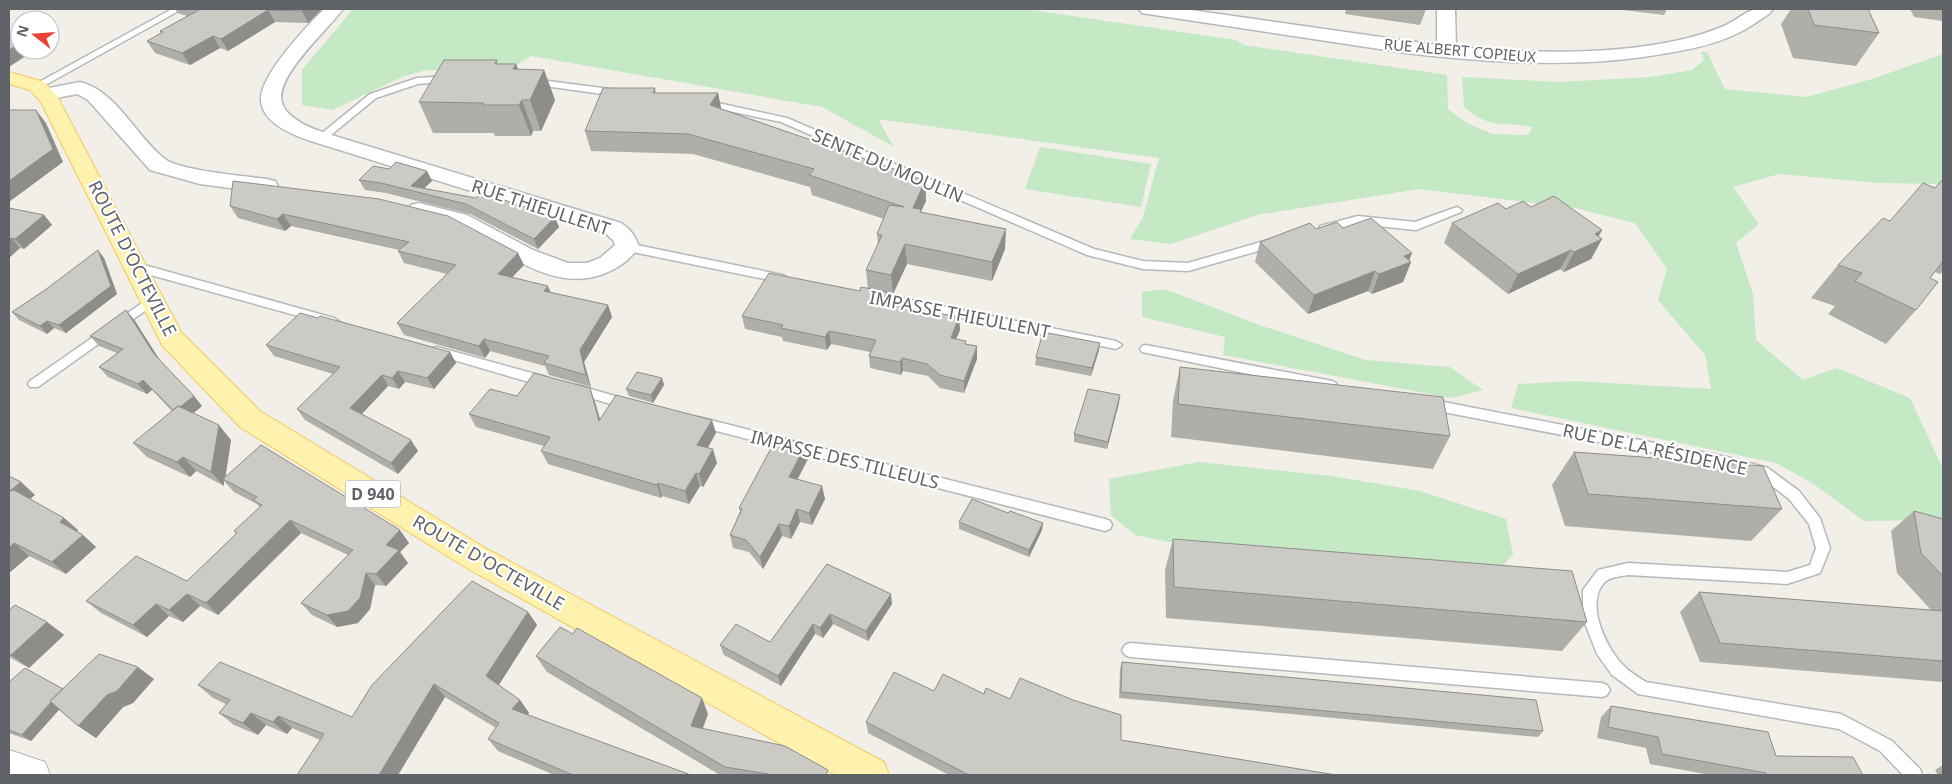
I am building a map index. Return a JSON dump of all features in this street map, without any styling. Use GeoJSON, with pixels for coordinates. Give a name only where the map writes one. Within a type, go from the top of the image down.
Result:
{"type":"FeatureCollection","features":[{"type":"Feature","properties":{"kind":"main road"},"geometry":{"type":"LineString","coordinates":[[9,78],[42,90]]}},
{"type":"Feature","properties":{"kind":"main road","name":"ROUTE D'OCTEVILLE"},"geometry":{"type":"LineString","coordinates":[[42,90],[56,108],[171,338],[250,419],[476,558],[871,775]]}},
{"type":"Feature","properties":{"kind":"street","name":"RUE THIEULLENT"},"geometry":{"type":"LineString","coordinates":[[334,9],[305,39],[280,75],[271,100],[276,112],[287,124],[321,138],[613,228],[624,236],[627,247],[618,258],[606,266],[590,271],[572,272],[551,267],[462,221],[396,204]]}},
{"type":"Feature","properties":{"kind":"street","name":"RUE ALBERT COPIEUX"},"geometry":{"type":"LineString","coordinates":[[1148,9],[1446,52],[1554,58],[1649,52],[1714,38],[1757,16],[1764,9]]}},
{"type":"Feature","properties":{"kind":"street"},"geometry":{"type":"LineString","coordinates":[[1446,9],[1446,52]]}},
{"type":"Feature","properties":{"kind":"street"},"geometry":{"type":"LineString","coordinates":[[42,90],[80,88],[95,96],[158,165],[200,176],[288,189]]}},
{"type":"Feature","properties":{"kind":"street"},"geometry":{"type":"LineString","coordinates":[[9,767],[32,775]]}},
{"type":"Feature","properties":{"kind":"lane"},"geometry":{"type":"LineString","coordinates":[[42,90],[178,9]]}},
{"type":"Feature","properties":{"kind":"lane"},"geometry":{"type":"LineString","coordinates":[[321,138],[374,96],[417,81],[455,78]]}},
{"type":"Feature","properties":{"kind":"lane"},"geometry":{"type":"LineString","coordinates":[[522,81],[630,94]]}},
{"type":"Feature","properties":{"kind":"lane","name":"SENTE DU MOULIN"},"geometry":{"type":"LineString","coordinates":[[690,101],[784,120],[1091,252],[1143,265],[1188,266],[1284,240]]}},
{"type":"Feature","properties":{"kind":"lane"},"geometry":{"type":"LineString","coordinates":[[1311,232],[1358,220],[1416,226],[1456,210]]}},
{"type":"Feature","properties":{"kind":"lane"},"geometry":{"type":"LineString","coordinates":[[627,247],[797,282]]}},
{"type":"Feature","properties":{"kind":"lane"},"geometry":{"type":"LineString","coordinates":[[136,267],[346,326]]}},
{"type":"Feature","properties":{"kind":"lane","name":"IMPASSE THIEULLENT"},"geometry":{"type":"LineString","coordinates":[[865,295],[1116,345]]}},
{"type":"Feature","properties":{"kind":"lane"},"geometry":{"type":"LineString","coordinates":[[34,384],[152,300]]}},
{"type":"Feature","properties":{"kind":"lane"},"geometry":{"type":"LineString","coordinates":[[422,347],[642,407]]}},
{"type":"Feature","properties":{"kind":"lane"},"geometry":{"type":"LineString","coordinates":[[1146,349],[1349,389]]}},
{"type":"Feature","properties":{"kind":"lane","name":"RUE DE LA RÉSIDENCE"},"geometry":{"type":"LineString","coordinates":[[1417,402],[1727,462],[1763,472],[1794,495],[1815,522],[1823,548],[1815,569],[1787,578],[1628,569],[1603,574],[1590,590],[1590,618],[1602,649],[1617,670],[1643,689],[1841,722],[1886,746],[1914,775]]}},
{"type":"Feature","properties":{"kind":"lane","name":"IMPASSE DES TILLEULS"},"geometry":{"type":"LineString","coordinates":[[681,417],[1105,525]]}},
{"type":"Feature","properties":{"kind":"lane"},"geometry":{"type":"LineString","coordinates":[[1130,650],[1602,690]]}},
{"type":"Feature","properties":{"kind":"green space"},"geometry":{"type":"Polygon","coordinates":[[[353,9],[1025,9],[1236,40],[1244,45],[1447,75],[1448,109],[1467,123],[1492,134],[1528,135],[1532,127],[1489,122],[1473,114],[1464,107],[1462,77],[1560,82],[1650,77],[1692,70],[1704,60],[1701,52],[1707,52],[1725,89],[1806,97],[1872,79],[1943,54],[1943,184],[1879,183],[1779,174],[1733,187],[1759,224],[1736,243],[1753,294],[1756,340],[1803,380],[1837,368],[1910,398],[1943,469],[1943,520],[1864,521],[1812,483],[1776,463],[1511,408],[1518,384],[1575,381],[1711,389],[1705,355],[1658,300],[1667,269],[1635,223],[1575,208],[1419,189],[1257,215],[1171,244],[1130,239],[1143,217],[1159,158],[878,119],[894,147],[822,107],[531,56],[507,71],[426,70],[402,77],[332,110],[302,105],[302,70],[353,9]]]}},
{"type":"Feature","properties":{"kind":"green space"},"geometry":{"type":"Polygon","coordinates":[[[1040,147],[1151,164],[1141,207],[1025,189],[1040,147]]]}},
{"type":"Feature","properties":{"kind":"green space"},"geometry":{"type":"Polygon","coordinates":[[[1165,289],[1262,326],[1366,360],[1450,367],[1483,390],[1451,398],[1223,355],[1225,337],[1142,317],[1142,292],[1165,289]]]}},
{"type":"Feature","properties":{"kind":"green space"},"geometry":{"type":"Polygon","coordinates":[[[1199,462],[1331,476],[1420,491],[1506,519],[1513,554],[1500,569],[1214,551],[1135,535],[1111,515],[1109,479],[1199,462]]]}},
{"type":"Feature","properties":{"kind":"building"},"geometry":{"type":"Polygon","coordinates":[[[195,9],[304,9],[302,11],[268,10],[221,39],[213,36],[182,53],[147,41],[163,32],[160,31],[199,10],[195,9]]]}},
{"type":"Feature","properties":{"kind":"building"},"geometry":{"type":"Polygon","coordinates":[[[1808,9],[1868,9],[1879,33],[1814,25],[1808,9]]]}},
{"type":"Feature","properties":{"kind":"building"},"geometry":{"type":"Polygon","coordinates":[[[444,60],[497,60],[495,64],[516,64],[513,69],[544,70],[530,100],[522,100],[519,105],[419,102],[444,60]]]}},
{"type":"Feature","properties":{"kind":"building"},"geometry":{"type":"Polygon","coordinates":[[[603,88],[655,88],[653,93],[718,93],[710,105],[925,181],[913,208],[921,209],[920,212],[1006,229],[992,262],[905,244],[891,275],[866,270],[882,235],[877,234],[889,205],[904,207],[809,175],[814,169],[688,134],[585,131],[603,88]]]}},
{"type":"Feature","properties":{"kind":"building"},"geometry":{"type":"Polygon","coordinates":[[[9,110],[36,110],[53,149],[9,181],[9,110]]]}},
{"type":"Feature","properties":{"kind":"building"},"geometry":{"type":"Polygon","coordinates":[[[396,162],[427,171],[411,186],[476,198],[480,194],[492,196],[555,217],[534,239],[466,204],[381,183],[359,180],[373,166],[389,169],[396,162]]]}},
{"type":"Feature","properties":{"kind":"building"},"geometry":{"type":"Polygon","coordinates":[[[233,181],[379,199],[448,216],[518,253],[498,274],[548,286],[544,291],[608,305],[580,350],[586,375],[544,363],[549,356],[484,339],[479,346],[397,323],[456,265],[398,251],[409,242],[283,214],[277,219],[230,206],[233,181]]]}},
{"type":"Feature","properties":{"kind":"building"},"geometry":{"type":"Polygon","coordinates":[[[1941,181],[1943,182],[1943,261],[1930,278],[1938,282],[1916,310],[1855,281],[1862,273],[1838,265],[1883,218],[1890,221],[1923,183],[1935,188],[1941,181]]]}},
{"type":"Feature","properties":{"kind":"building"},"geometry":{"type":"Polygon","coordinates":[[[1554,196],[1602,230],[1595,234],[1602,239],[1574,252],[1571,250],[1518,274],[1452,223],[1498,203],[1506,209],[1523,201],[1531,207],[1554,196]]]}},
{"type":"Feature","properties":{"kind":"building"},"geometry":{"type":"Polygon","coordinates":[[[9,208],[44,215],[15,239],[9,240],[9,208]]]}},
{"type":"Feature","properties":{"kind":"building"},"geometry":{"type":"Polygon","coordinates":[[[1371,218],[1412,253],[1404,256],[1411,262],[1379,274],[1375,271],[1314,295],[1260,242],[1310,223],[1316,229],[1337,222],[1343,228],[1371,218]]]}},
{"type":"Feature","properties":{"kind":"building"},"geometry":{"type":"Polygon","coordinates":[[[98,250],[111,286],[59,325],[47,321],[40,326],[12,312],[45,290],[98,250]]]}},
{"type":"Feature","properties":{"kind":"building"},"geometry":{"type":"Polygon","coordinates":[[[769,273],[860,291],[861,287],[887,292],[886,296],[896,298],[893,305],[959,317],[951,338],[966,341],[965,344],[977,346],[964,381],[940,375],[927,364],[902,358],[900,362],[869,356],[876,340],[829,331],[825,337],[781,328],[783,325],[742,316],[769,273]]]}},
{"type":"Feature","properties":{"kind":"building"},"geometry":{"type":"Polygon","coordinates":[[[126,310],[154,354],[194,396],[180,407],[178,406],[173,410],[143,380],[138,384],[99,367],[123,349],[90,336],[126,310]]]}},
{"type":"Feature","properties":{"kind":"building"},"geometry":{"type":"Polygon","coordinates":[[[300,313],[318,318],[320,316],[450,352],[427,378],[398,371],[392,378],[382,375],[350,408],[411,440],[391,463],[297,409],[340,367],[266,345],[300,313]]]}},
{"type":"Feature","properties":{"kind":"building"},"geometry":{"type":"Polygon","coordinates":[[[1043,332],[1100,343],[1092,368],[1036,357],[1043,332]]]}},
{"type":"Feature","properties":{"kind":"building"},"geometry":{"type":"Polygon","coordinates":[[[1180,367],[1443,397],[1450,436],[1178,404],[1180,367]]]}},
{"type":"Feature","properties":{"kind":"building"},"geometry":{"type":"Polygon","coordinates":[[[637,372],[662,378],[651,395],[626,389],[637,372]]]}},
{"type":"Feature","properties":{"kind":"building"},"geometry":{"type":"Polygon","coordinates":[[[534,373],[590,388],[599,421],[616,395],[712,420],[697,445],[713,449],[699,474],[696,473],[685,491],[658,483],[657,485],[541,451],[550,437],[469,414],[490,389],[517,396],[534,373]]]}},
{"type":"Feature","properties":{"kind":"building"},"geometry":{"type":"Polygon","coordinates":[[[1088,389],[1120,395],[1108,442],[1074,434],[1088,389]]]}},
{"type":"Feature","properties":{"kind":"building"},"geometry":{"type":"Polygon","coordinates":[[[178,406],[219,425],[211,472],[183,457],[177,462],[133,443],[178,406]]]}},
{"type":"Feature","properties":{"kind":"building"},"geometry":{"type":"Polygon","coordinates":[[[777,437],[806,444],[789,477],[822,486],[809,513],[797,509],[789,526],[779,524],[760,557],[746,540],[730,535],[742,509],[739,508],[777,437]]]}},
{"type":"Feature","properties":{"kind":"building"},"geometry":{"type":"Polygon","coordinates":[[[261,445],[400,530],[386,545],[399,550],[376,574],[366,573],[360,598],[348,611],[327,615],[301,603],[353,550],[290,520],[206,603],[187,594],[169,610],[156,604],[133,625],[86,601],[136,556],[187,581],[237,533],[234,531],[262,505],[253,500],[257,497],[223,479],[261,445]]]}},
{"type":"Feature","properties":{"kind":"building"},"geometry":{"type":"Polygon","coordinates":[[[1574,452],[1763,466],[1782,509],[1588,494],[1574,452]]]}},
{"type":"Feature","properties":{"kind":"building"},"geometry":{"type":"Polygon","coordinates":[[[9,476],[21,482],[10,491],[14,490],[64,518],[60,522],[83,535],[52,562],[14,543],[9,548],[9,476]]]}},
{"type":"Feature","properties":{"kind":"building"},"geometry":{"type":"Polygon","coordinates":[[[972,499],[1008,513],[1010,511],[1043,523],[1029,550],[959,522],[972,499]]]}},
{"type":"Feature","properties":{"kind":"building"},"geometry":{"type":"Polygon","coordinates":[[[1914,511],[1943,519],[1943,576],[1921,553],[1914,511]]]}},
{"type":"Feature","properties":{"kind":"building"},"geometry":{"type":"Polygon","coordinates":[[[1173,539],[1572,571],[1587,622],[1174,587],[1173,539]]]}},
{"type":"Feature","properties":{"kind":"building"},"geometry":{"type":"Polygon","coordinates":[[[827,564],[891,594],[866,631],[830,614],[820,628],[813,624],[778,676],[720,645],[736,624],[770,642],[827,564]]]}},
{"type":"Feature","properties":{"kind":"building"},"geometry":{"type":"Polygon","coordinates":[[[472,581],[528,612],[486,676],[520,700],[512,709],[691,775],[573,775],[488,739],[499,723],[434,684],[379,775],[297,775],[324,734],[278,716],[273,722],[251,713],[243,723],[219,713],[230,700],[198,685],[220,662],[352,717],[372,685],[472,581]]]}},
{"type":"Feature","properties":{"kind":"building"},"geometry":{"type":"Polygon","coordinates":[[[1699,592],[1943,611],[1943,661],[1720,643],[1699,592]]]}},
{"type":"Feature","properties":{"kind":"building"},"geometry":{"type":"Polygon","coordinates":[[[15,605],[47,622],[11,655],[9,653],[9,610],[15,605]]]}},
{"type":"Feature","properties":{"kind":"building"},"geometry":{"type":"Polygon","coordinates":[[[560,627],[573,634],[577,628],[702,698],[691,726],[785,746],[828,770],[826,775],[767,775],[725,767],[536,656],[560,627]]]}},
{"type":"Feature","properties":{"kind":"building"},"geometry":{"type":"Polygon","coordinates":[[[99,654],[138,667],[117,691],[107,695],[78,726],[50,701],[99,654]]]}},
{"type":"Feature","properties":{"kind":"building"},"geometry":{"type":"Polygon","coordinates":[[[1122,662],[1536,700],[1543,731],[1121,692],[1122,662]]]}},
{"type":"Feature","properties":{"kind":"building"},"geometry":{"type":"Polygon","coordinates":[[[25,668],[63,689],[50,701],[22,735],[9,730],[9,682],[25,668]]]}},
{"type":"Feature","properties":{"kind":"building"},"geometry":{"type":"Polygon","coordinates":[[[894,672],[934,691],[943,674],[984,694],[986,688],[1010,699],[1020,678],[1073,700],[1121,715],[1121,740],[1336,775],[969,775],[866,722],[894,672]]]}},
{"type":"Feature","properties":{"kind":"building"},"geometry":{"type":"Polygon","coordinates":[[[1611,706],[1768,732],[1776,756],[1853,757],[1863,775],[1767,775],[1766,773],[1662,754],[1658,737],[1608,727],[1611,706]]]}}]}
